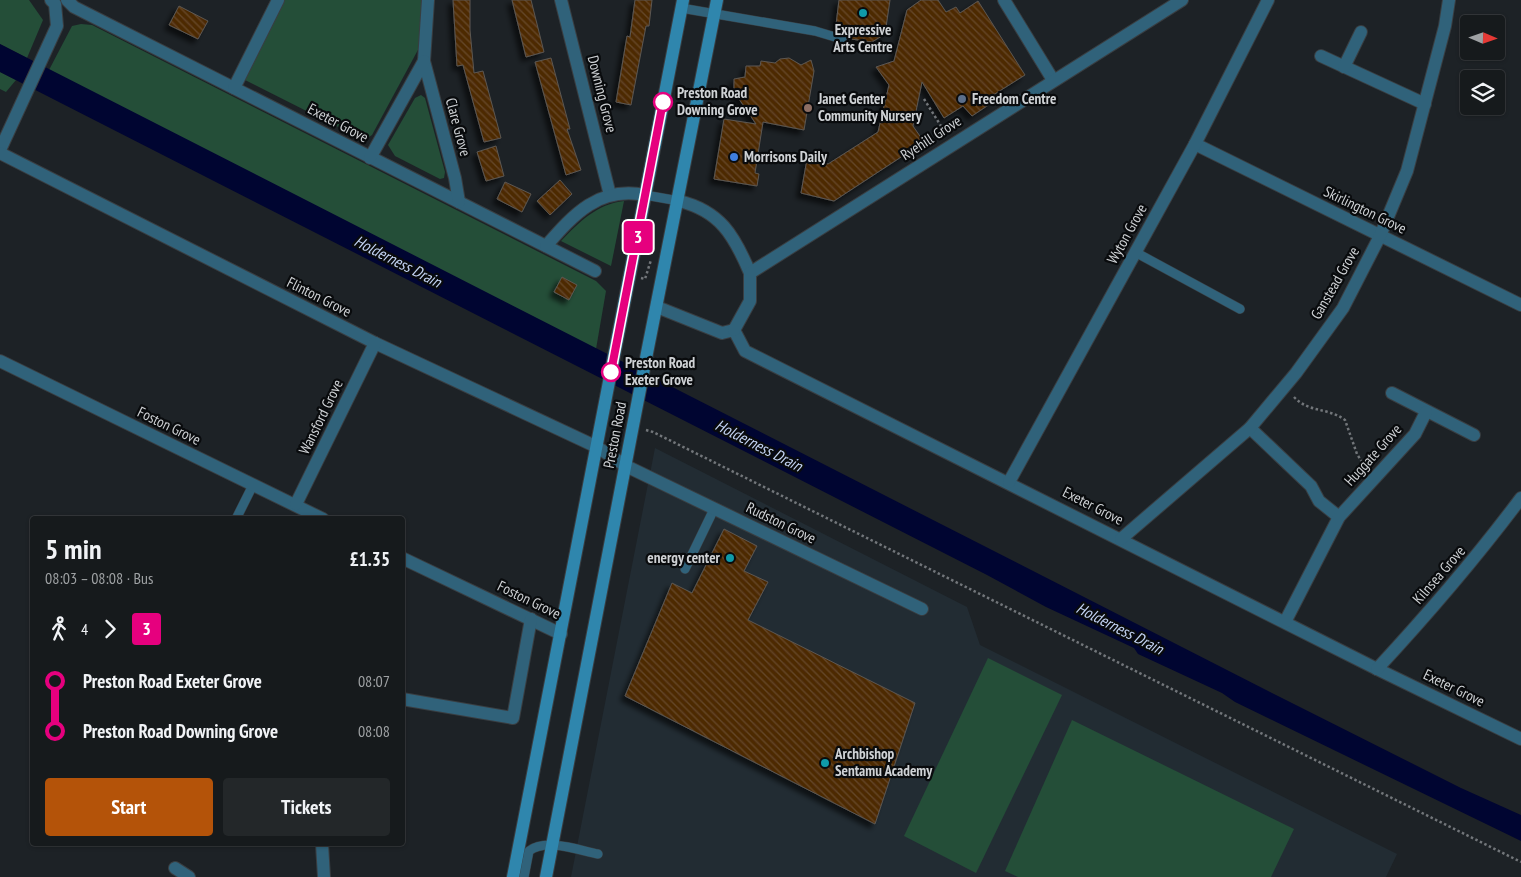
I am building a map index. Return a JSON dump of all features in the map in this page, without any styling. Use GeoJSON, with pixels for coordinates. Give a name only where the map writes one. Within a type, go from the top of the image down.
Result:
{"type":"FeatureCollection","features":[{"type":"Feature","properties":{"kind":"street"},"geometry":{"type":"LineString","coordinates":[[234,88],[278,0]]}},
{"type":"Feature","properties":{"kind":"street","name":"Clare Grove"},"geometry":{"type":"LineString","coordinates":[[428,0],[424,61],[455,178],[458,202]]}},
{"type":"Feature","properties":{"kind":"street","name":"Downing Grove"},"geometry":{"type":"LineString","coordinates":[[562,0],[610,195]]}},
{"type":"Feature","properties":{"kind":"street","name":"Preston Road"},"geometry":{"type":"LineString","coordinates":[[546,877],[656,307],[718,0]]}},
{"type":"Feature","properties":{"kind":"street"},"geometry":{"type":"LineString","coordinates":[[1004,0],[1053,80]]}},
{"type":"Feature","properties":{"kind":"street","name":"Ryehill Grove"},"geometry":{"type":"LineString","coordinates":[[750,273],[1182,0]]}},
{"type":"Feature","properties":{"kind":"street","name":"Wyton Grove"},"geometry":{"type":"LineString","coordinates":[[1009,482],[1194,144],[1268,0]]}},
{"type":"Feature","properties":{"kind":"street","name":"Ganstead Grove"},"geometry":{"type":"LineString","coordinates":[[1121,539],[1250,428],[1284,387],[1343,308],[1380,236],[1407,171],[1449,0]]}},
{"type":"Feature","properties":{"kind":"street"},"geometry":{"type":"LineString","coordinates":[[0,152],[57,26],[58,2]]}},
{"type":"Feature","properties":{"kind":"street","name":"Exeter Grove"},"geometry":{"type":"LineString","coordinates":[[58,2],[74,6],[370,158],[596,271]]}},
{"type":"Feature","properties":{"kind":"street","name":"Preston Road"},"geometry":{"type":"LineString","coordinates":[[513,877],[682,4]]}},
{"type":"Feature","properties":{"kind":"street"},"geometry":{"type":"LineString","coordinates":[[1344,67],[1361,32]]}},
{"type":"Feature","properties":{"kind":"street"},"geometry":{"type":"LineString","coordinates":[[1321,56],[1424,104]]}},
{"type":"Feature","properties":{"kind":"street","name":"Clare Grove"},"geometry":{"type":"LineString","coordinates":[[370,158],[424,61]]}},
{"type":"Feature","properties":{"kind":"street","name":"Skirlington Grove"},"geometry":{"type":"LineString","coordinates":[[1194,144],[1521,305]]}},
{"type":"Feature","properties":{"kind":"street","name":"Flinton Grove"},"geometry":{"type":"LineString","coordinates":[[0,152],[375,343],[596,447],[626,466]]}},
{"type":"Feature","properties":{"kind":"street"},"geometry":{"type":"LineString","coordinates":[[546,246],[574,214],[610,195],[629,192],[645,195]]}},
{"type":"Feature","properties":{"kind":"street"},"geometry":{"type":"LineString","coordinates":[[656,307],[722,333],[734,330],[750,301],[750,273],[738,244],[717,220],[700,206],[678,201]]}},
{"type":"Feature","properties":{"kind":"street","name":"Exeter Grove"},"geometry":{"type":"LineString","coordinates":[[734,330],[745,351],[1009,482],[1376,669],[1521,739]]}},
{"type":"Feature","properties":{"kind":"street","name":"Wansford Grove"},"geometry":{"type":"LineString","coordinates":[[296,504],[375,343]]}},
{"type":"Feature","properties":{"kind":"street","name":"Foston Grove"},"geometry":{"type":"LineString","coordinates":[[0,361],[318,516]]}},
{"type":"Feature","properties":{"kind":"street"},"geometry":{"type":"LineString","coordinates":[[1392,393],[1474,435]]}},
{"type":"Feature","properties":{"kind":"street","name":"Huggate Grove"},"geometry":{"type":"LineString","coordinates":[[1285,622],[1339,517],[1415,434],[1426,412]]}},
{"type":"Feature","properties":{"kind":"street"},"geometry":{"type":"LineString","coordinates":[[1250,428],[1311,486],[1319,501],[1339,517]]}},
{"type":"Feature","properties":{"kind":"street","name":"Rudston Grove"},"geometry":{"type":"LineString","coordinates":[[626,466],[922,609]]}},
{"type":"Feature","properties":{"kind":"street","name":"Kilnsea Grove"},"geometry":{"type":"LineString","coordinates":[[1376,669],[1437,604],[1480,553],[1521,498]]}},
{"type":"Feature","properties":{"kind":"street","name":"Foston Grove"},"geometry":{"type":"LineString","coordinates":[[405,559],[561,634]]}},
{"type":"Feature","properties":{"kind":"street"},"geometry":{"type":"LineString","coordinates":[[405,700],[513,718],[531,619]]}},
{"type":"Feature","properties":{"kind":"street"},"geometry":{"type":"LineString","coordinates":[[322,846],[324,877]]}},
{"type":"Feature","properties":{"kind":"street"},"geometry":{"type":"LineString","coordinates":[[175,868],[189,877]]}},
{"type":"Feature","properties":{"kind":"lane"},"geometry":{"type":"LineString","coordinates":[[682,4],[715,14],[815,31],[845,40]]}},
{"type":"Feature","properties":{"kind":"lane"},"geometry":{"type":"LineString","coordinates":[[645,195],[678,201]]}},
{"type":"Feature","properties":{"kind":"lane"},"geometry":{"type":"LineString","coordinates":[[1135,252],[1240,309]]}},
{"type":"Feature","properties":{"kind":"lane"},"geometry":{"type":"LineString","coordinates":[[238,516],[253,485]]}},
{"type":"Feature","properties":{"kind":"lane"},"geometry":{"type":"LineString","coordinates":[[686,569],[714,509]]}},
{"type":"Feature","properties":{"kind":"lane"},"geometry":{"type":"LineString","coordinates":[[524,877],[529,851],[536,846],[552,846],[598,854]]}},
{"type":"Feature","properties":{"kind":"path"},"geometry":{"type":"LineString","coordinates":[[924,99],[952,144]]}},
{"type":"Feature","properties":{"kind":"path"},"geometry":{"type":"LineString","coordinates":[[1284,387],[1302,405],[1327,410],[1345,420],[1361,462],[1377,475]]}},
{"type":"Feature","properties":{"kind":"path"},"geometry":{"type":"LineString","coordinates":[[633,428],[654,432],[1521,862]]}},
{"type":"Feature","properties":{"kind":"shaded area"},"geometry":{"type":"Polygon","coordinates":[[[655,448],[967,607],[980,645],[1397,854],[1386,877],[571,877],[655,448]]]}},
{"type":"Feature","properties":{"kind":"green space"},"geometry":{"type":"Polygon","coordinates":[[[0,0],[29,0],[43,20],[27,58],[0,44],[0,0]]]}},
{"type":"Feature","properties":{"kind":"green space"},"geometry":{"type":"Polygon","coordinates":[[[278,0],[422,0],[419,48],[372,135],[366,139],[360,138],[239,77],[278,0]]]}},
{"type":"Feature","properties":{"kind":"green space"},"geometry":{"type":"Polygon","coordinates":[[[81,24],[92,25],[596,281],[606,291],[596,349],[49,70],[72,26],[81,24]]]}},
{"type":"Feature","properties":{"kind":"green space"},"geometry":{"type":"Polygon","coordinates":[[[0,72],[16,80],[6,92],[0,89],[0,72]]]}},
{"type":"Feature","properties":{"kind":"green space"},"geometry":{"type":"Polygon","coordinates":[[[421,95],[425,98],[445,172],[444,178],[440,179],[395,156],[388,145],[415,98],[421,95]]]}},
{"type":"Feature","properties":{"kind":"green space"},"geometry":{"type":"Polygon","coordinates":[[[624,201],[611,266],[561,241],[589,215],[605,206],[624,201]]]}},
{"type":"Feature","properties":{"kind":"green space"},"geometry":{"type":"Polygon","coordinates":[[[988,658],[1062,695],[976,873],[904,836],[988,658]]]}},
{"type":"Feature","properties":{"kind":"green space"},"geometry":{"type":"Polygon","coordinates":[[[1072,720],[1294,829],[1271,877],[1018,877],[1005,871],[1072,720]]]}},
{"type":"Feature","properties":{"kind":"water","name":"Holderness Drain"},"geometry":{"type":"Polygon","coordinates":[[[0,44],[1280,697],[1461,788],[1521,815],[1521,841],[1235,702],[1222,693],[1138,654],[1134,648],[1046,607],[987,575],[0,72],[0,44]]]}},
{"type":"Feature","properties":{"kind":"building"},"geometry":{"type":"Polygon","coordinates":[[[453,0],[470,0],[470,30],[474,73],[483,71],[501,138],[484,142],[463,65],[457,66],[453,0]]]}},
{"type":"Feature","properties":{"kind":"building"},"geometry":{"type":"Polygon","coordinates":[[[512,0],[531,0],[544,52],[526,57],[512,0]]]}},
{"type":"Feature","properties":{"kind":"building"},"geometry":{"type":"Polygon","coordinates":[[[635,0],[652,0],[649,26],[646,26],[631,105],[616,102],[627,36],[630,37],[635,0]]]}},
{"type":"Feature","properties":{"kind":"building","name":"Expressive Arts Centre"},"geometry":{"type":"Polygon","coordinates":[[[839,0],[890,0],[885,34],[872,42],[851,39],[847,34],[838,31],[836,25],[839,0]]]}},
{"type":"Feature","properties":{"kind":"building","name":"Freedom Centre"},"geometry":{"type":"Polygon","coordinates":[[[921,0],[938,0],[946,12],[956,7],[960,13],[978,1],[1025,75],[990,97],[993,102],[972,116],[963,106],[944,118],[922,82],[913,126],[924,142],[834,201],[801,193],[807,159],[828,164],[878,132],[889,85],[876,67],[894,61],[907,10],[921,0]]]}},
{"type":"Feature","properties":{"kind":"building"},"geometry":{"type":"Polygon","coordinates":[[[179,6],[208,21],[198,39],[169,25],[179,6]]]}},
{"type":"Feature","properties":{"kind":"building"},"geometry":{"type":"Polygon","coordinates":[[[551,58],[570,129],[567,129],[581,170],[566,175],[535,62],[551,58]]]}},
{"type":"Feature","properties":{"kind":"building"},"geometry":{"type":"Polygon","coordinates":[[[789,58],[801,65],[811,60],[814,71],[804,130],[763,122],[755,173],[759,174],[757,186],[714,179],[724,119],[756,124],[739,99],[734,88],[734,79],[745,77],[746,66],[760,66],[761,61],[775,63],[780,59],[789,58]]]}},
{"type":"Feature","properties":{"kind":"building"},"geometry":{"type":"Polygon","coordinates":[[[496,146],[504,176],[486,181],[477,152],[496,146]]]}},
{"type":"Feature","properties":{"kind":"building"},"geometry":{"type":"Polygon","coordinates":[[[560,180],[572,194],[550,215],[537,201],[560,180]]]}},
{"type":"Feature","properties":{"kind":"building"},"geometry":{"type":"Polygon","coordinates":[[[505,182],[531,194],[522,212],[497,199],[505,182]]]}},
{"type":"Feature","properties":{"kind":"building"},"geometry":{"type":"Polygon","coordinates":[[[562,277],[577,285],[569,300],[554,292],[562,277]]]}},
{"type":"Feature","properties":{"kind":"building","name":"Archbishop Sentamu Academy"},"geometry":{"type":"Polygon","coordinates":[[[724,529],[757,546],[744,571],[768,582],[748,620],[915,703],[875,824],[625,696],[672,583],[692,593],[724,529]]]}},
{"type":"Feature","properties":{"kind":"bus line","name":"3"},"geometry":{"type":"LineString","coordinates":[[611,372],[663,102]]}},
{"type":"Feature","properties":{"kind":"place","name":"Expressive Arts Centre"},"geometry":{"type":"Point","coordinates":[863,13]}},
{"type":"Feature","properties":{"kind":"place","name":"Freedom Centre"},"geometry":{"type":"Point","coordinates":[962,99]}},
{"type":"Feature","properties":{"kind":"place","name":"Preston Road Downing Grove"},"geometry":{"type":"Point","coordinates":[663,102]}},
{"type":"Feature","properties":{"kind":"place","name":"Janet Genter Community Nursery"},"geometry":{"type":"Point","coordinates":[808,108]}},
{"type":"Feature","properties":{"kind":"place","name":"Morrisons Daily"},"geometry":{"type":"Point","coordinates":[734,157]}},
{"type":"Feature","properties":{"kind":"place","name":"Preston Road Exeter Grove"},"geometry":{"type":"Point","coordinates":[611,372]}},
{"type":"Feature","properties":{"kind":"place","name":"energy center"},"geometry":{"type":"Point","coordinates":[730,558]}},
{"type":"Feature","properties":{"kind":"place","name":"Archbishop Sentamu Academy"},"geometry":{"type":"Point","coordinates":[825,763]}}]}
